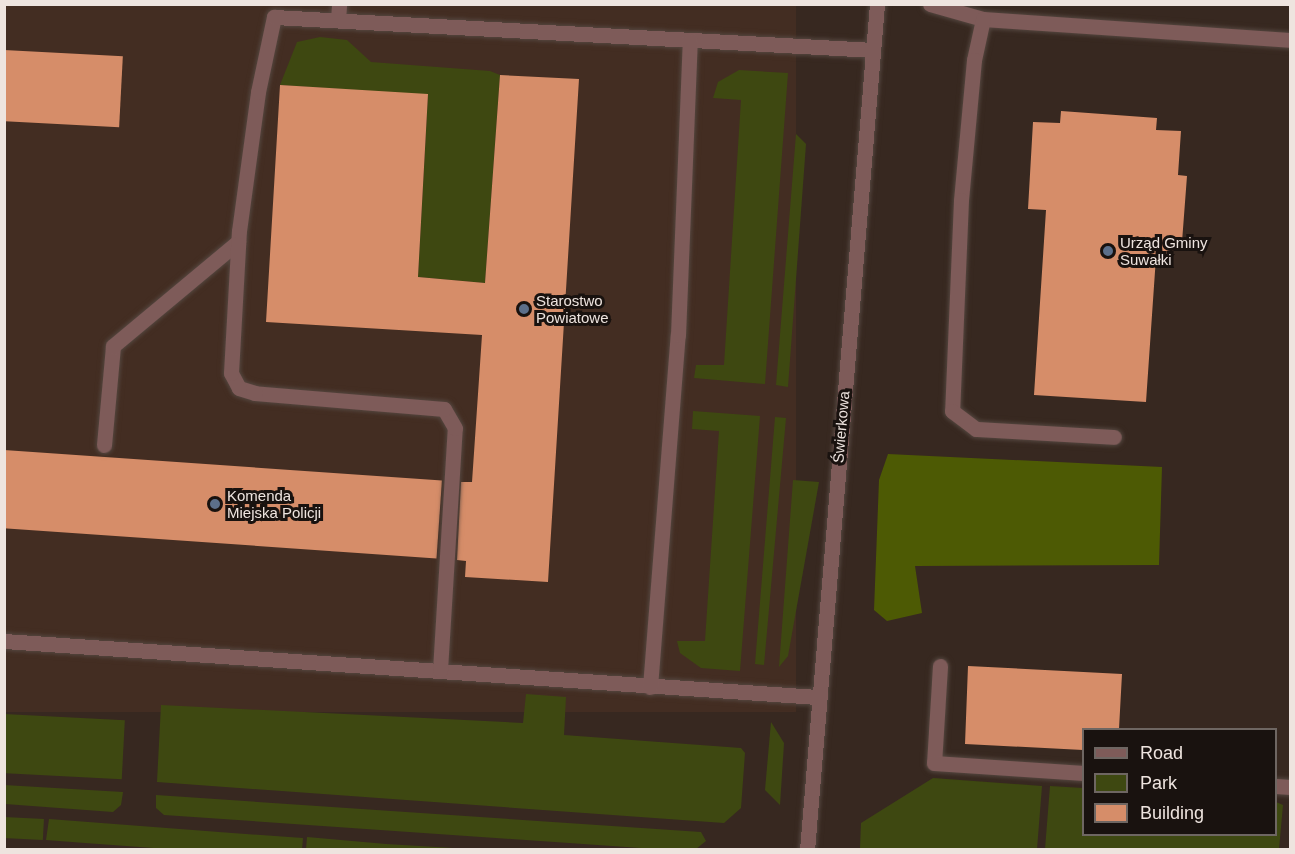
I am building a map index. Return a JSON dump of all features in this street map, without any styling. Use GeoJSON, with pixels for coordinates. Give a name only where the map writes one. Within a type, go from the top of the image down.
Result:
{"type":"FeatureCollection","features":[{"type":"Feature","properties":{"kind":"street","name":"Świerkowa"},"geometry":{"type":"LineString","coordinates":[[807,849],[817,697],[877,4]]}},
{"type":"Feature","properties":{"kind":"street"},"geometry":{"type":"LineString","coordinates":[[930,4],[983,20],[1289,40]]}},
{"type":"Feature","properties":{"kind":"street"},"geometry":{"type":"LineString","coordinates":[[440,670],[455,428],[444,409],[239,388],[231,373],[238,242],[258,92],[273,11],[339,12],[690,41],[873,50]]}},
{"type":"Feature","properties":{"kind":"street"},"geometry":{"type":"LineString","coordinates":[[983,20],[974,60],[961,200],[952,411],[976,429],[1114,437]]}},
{"type":"Feature","properties":{"kind":"street"},"geometry":{"type":"LineString","coordinates":[[650,687],[678,335],[690,41]]}},
{"type":"Feature","properties":{"kind":"street"},"geometry":{"type":"LineString","coordinates":[[104,445],[113,346],[238,242]]}},
{"type":"Feature","properties":{"kind":"street"},"geometry":{"type":"LineString","coordinates":[[4,641],[817,697]]}},
{"type":"Feature","properties":{"kind":"street"},"geometry":{"type":"LineString","coordinates":[[940,666],[934,763],[1082,773]]}},
{"type":"Feature","properties":{"kind":"shaded area"},"geometry":{"type":"Polygon","coordinates":[[[4,5],[796,5],[796,712],[4,712],[4,5]]]}},
{"type":"Feature","properties":{"kind":"green space"},"geometry":{"type":"Polygon","coordinates":[[[320,37],[347,40],[371,62],[490,71],[500,75],[485,283],[418,277],[428,95],[280,85],[297,42],[320,37]]]}},
{"type":"Feature","properties":{"kind":"green space"},"geometry":{"type":"Polygon","coordinates":[[[739,70],[788,73],[765,384],[694,378],[696,365],[724,365],[741,100],[713,98],[718,82],[739,70]]]}},
{"type":"Feature","properties":{"kind":"green space"},"geometry":{"type":"Polygon","coordinates":[[[796,134],[806,144],[788,387],[776,385],[796,134]]]}},
{"type":"Feature","properties":{"kind":"green space"},"geometry":{"type":"Polygon","coordinates":[[[693,411],[760,416],[740,671],[701,668],[680,653],[677,641],[705,641],[719,431],[692,429],[693,411]]]}},
{"type":"Feature","properties":{"kind":"green space"},"geometry":{"type":"Polygon","coordinates":[[[775,417],[786,418],[764,665],[755,664],[775,417]]]}},
{"type":"Feature","properties":{"kind":"green space"},"geometry":{"type":"Polygon","coordinates":[[[888,454],[1162,467],[1159,565],[915,566],[922,613],[887,621],[874,610],[879,480],[888,454]]]}},
{"type":"Feature","properties":{"kind":"green space"},"geometry":{"type":"Polygon","coordinates":[[[793,480],[819,482],[788,656],[779,667],[793,480]]]}},
{"type":"Feature","properties":{"kind":"green space"},"geometry":{"type":"Polygon","coordinates":[[[526,694],[566,697],[564,735],[741,748],[745,753],[741,808],[724,823],[157,782],[161,705],[523,723],[526,694]]]}},
{"type":"Feature","properties":{"kind":"green space"},"geometry":{"type":"Polygon","coordinates":[[[4,714],[125,720],[122,779],[4,773],[4,714]]]}},
{"type":"Feature","properties":{"kind":"green space"},"geometry":{"type":"Polygon","coordinates":[[[771,722],[784,743],[780,805],[765,790],[771,722]]]}},
{"type":"Feature","properties":{"kind":"green space"},"geometry":{"type":"Polygon","coordinates":[[[933,778],[1042,786],[1037,849],[860,849],[861,823],[933,778]]]}},
{"type":"Feature","properties":{"kind":"green space"},"geometry":{"type":"Polygon","coordinates":[[[4,785],[123,792],[121,805],[113,812],[5,804],[4,785]]]}},
{"type":"Feature","properties":{"kind":"green space"},"geometry":{"type":"Polygon","coordinates":[[[1050,786],[1082,788],[1082,836],[1277,836],[1277,802],[1283,805],[1279,849],[1045,849],[1050,786]]]}},
{"type":"Feature","properties":{"kind":"green space"},"geometry":{"type":"Polygon","coordinates":[[[156,795],[701,832],[706,841],[696,849],[655,849],[164,815],[156,808],[156,795]]]}},
{"type":"Feature","properties":{"kind":"green space"},"geometry":{"type":"Polygon","coordinates":[[[4,817],[44,819],[43,840],[4,838],[4,817]]]}},
{"type":"Feature","properties":{"kind":"green space"},"geometry":{"type":"Polygon","coordinates":[[[49,819],[303,838],[302,850],[181,850],[46,840],[49,819]]]}},
{"type":"Feature","properties":{"kind":"green space"},"geometry":{"type":"Polygon","coordinates":[[[307,837],[386,844],[470,849],[306,849],[307,837]]]}},
{"type":"Feature","properties":{"kind":"building"},"geometry":{"type":"Polygon","coordinates":[[[4,50],[123,56],[119,127],[4,121],[4,50]]]}},
{"type":"Feature","properties":{"kind":"building"},"geometry":{"type":"Polygon","coordinates":[[[500,75],[579,79],[548,582],[465,577],[466,561],[457,560],[461,482],[472,482],[482,335],[266,322],[280,85],[428,94],[418,277],[485,283],[500,75]]]}},
{"type":"Feature","properties":{"kind":"building","name":"Urząd Gminy Suwałki"},"geometry":{"type":"Polygon","coordinates":[[[1061,111],[1157,118],[1156,130],[1181,131],[1178,175],[1187,176],[1182,242],[1173,241],[1172,258],[1156,257],[1146,402],[1034,395],[1046,210],[1028,209],[1033,122],[1060,123],[1061,111]]]}},
{"type":"Feature","properties":{"kind":"building","name":"Komenda Miejska Policji"},"geometry":{"type":"Polygon","coordinates":[[[4,450],[442,481],[436,558],[4,528],[4,450]]]}},
{"type":"Feature","properties":{"kind":"building"},"geometry":{"type":"Polygon","coordinates":[[[968,666],[1122,674],[1119,728],[1082,728],[1082,750],[965,744],[968,666]]]}},
{"type":"Feature","properties":{"kind":"place","name":"Urząd Gminy Suwałki"},"geometry":{"type":"Point","coordinates":[1108,251]}},
{"type":"Feature","properties":{"kind":"place","name":"Starostwo Powiatowe"},"geometry":{"type":"Point","coordinates":[524,309]}},
{"type":"Feature","properties":{"kind":"place","name":"Komenda Miejska Policji"},"geometry":{"type":"Point","coordinates":[215,504]}}]}
